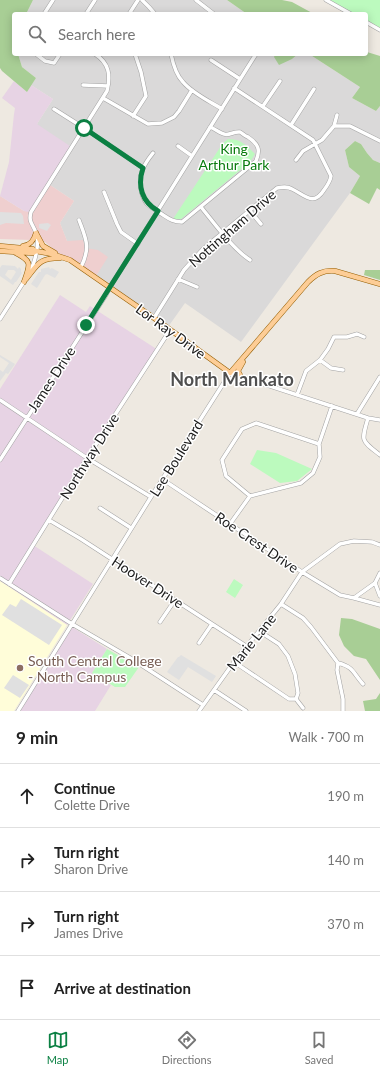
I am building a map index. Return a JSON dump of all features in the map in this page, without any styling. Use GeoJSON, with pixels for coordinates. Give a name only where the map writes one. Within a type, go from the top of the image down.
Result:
{"type":"FeatureCollection","features":[{"type":"Feature","properties":{"kind":"main road"},"geometry":{"type":"LineString","coordinates":[[15,250],[29,245],[34,240],[36,233]]}},
{"type":"Feature","properties":{"kind":"main road"},"geometry":{"type":"LineString","coordinates":[[36,233],[44,247],[65,258]]}},
{"type":"Feature","properties":{"kind":"main road","name":"Lor Ray Drive"},"geometry":{"type":"LineString","coordinates":[[0,246],[33,253],[36,251],[65,258],[110,287],[230,373]]}},
{"type":"Feature","properties":{"kind":"main road"},"geometry":{"type":"LineString","coordinates":[[15,250],[26,258],[29,264],[25,280]]}},
{"type":"Feature","properties":{"kind":"main road","name":"Lor Ray Drive"},"geometry":{"type":"LineString","coordinates":[[0,251],[15,250]]}},
{"type":"Feature","properties":{"kind":"main road"},"geometry":{"type":"LineString","coordinates":[[25,280],[41,261],[50,258],[65,258]]}},
{"type":"Feature","properties":{"kind":"main road","name":"Lee Boulevard"},"geometry":{"type":"LineString","coordinates":[[230,373],[308,282],[317,274],[335,271],[380,284]]}},
{"type":"Feature","properties":{"kind":"main road"},"geometry":{"type":"LineString","coordinates":[[241,377],[238,371],[247,354]]}},
{"type":"Feature","properties":{"kind":"street"},"geometry":{"type":"LineString","coordinates":[[45,12],[53,0]]}},
{"type":"Feature","properties":{"kind":"street"},"geometry":{"type":"LineString","coordinates":[[87,12],[95,0]]}},
{"type":"Feature","properties":{"kind":"street"},"geometry":{"type":"LineString","coordinates":[[130,12],[138,0]]}},
{"type":"Feature","properties":{"kind":"street"},"geometry":{"type":"LineString","coordinates":[[142,0],[153,12]]}},
{"type":"Feature","properties":{"kind":"street"},"geometry":{"type":"LineString","coordinates":[[196,0],[211,12]]}},
{"type":"Feature","properties":{"kind":"street"},"geometry":{"type":"LineString","coordinates":[[326,0],[347,12]]}},
{"type":"Feature","properties":{"kind":"street"},"geometry":{"type":"LineString","coordinates":[[368,23],[380,30]]}},
{"type":"Feature","properties":{"kind":"street"},"geometry":{"type":"LineString","coordinates":[[39,56],[45,61],[54,63],[59,56]]}},
{"type":"Feature","properties":{"kind":"street"},"geometry":{"type":"LineString","coordinates":[[0,320],[33,265],[37,239],[30,220],[31,212],[103,98],[108,86],[108,69],[98,56]]}},
{"type":"Feature","properties":{"kind":"street"},"geometry":{"type":"LineString","coordinates":[[133,116],[146,96],[136,56]]}},
{"type":"Feature","properties":{"kind":"street"},"geometry":{"type":"LineString","coordinates":[[171,56],[178,76],[183,83],[222,109]]}},
{"type":"Feature","properties":{"kind":"street","name":"James Drive"},"geometry":{"type":"LineString","coordinates":[[0,460],[100,305],[255,56]]}},
{"type":"Feature","properties":{"kind":"street"},"geometry":{"type":"LineString","coordinates":[[211,60],[240,79]]}},
{"type":"Feature","properties":{"kind":"street"},"geometry":{"type":"LineString","coordinates":[[263,106],[280,81]]}},
{"type":"Feature","properties":{"kind":"street"},"geometry":{"type":"LineString","coordinates":[[83,86],[108,86]]}},
{"type":"Feature","properties":{"kind":"street","name":"Nottingham Drive"},"geometry":{"type":"LineString","coordinates":[[154,318],[184,270],[204,249],[277,188],[291,188],[308,198],[314,199],[320,196],[330,181],[331,176],[313,140],[234,88]]}},
{"type":"Feature","properties":{"kind":"street"},"geometry":{"type":"LineString","coordinates":[[291,125],[314,89]]}},
{"type":"Feature","properties":{"kind":"street"},"geometry":{"type":"LineString","coordinates":[[103,98],[148,124],[162,123],[174,117],[192,90]]}},
{"type":"Feature","properties":{"kind":"street"},"geometry":{"type":"LineString","coordinates":[[54,109],[143,168]]}},
{"type":"Feature","properties":{"kind":"street"},"geometry":{"type":"LineString","coordinates":[[296,160],[303,151],[322,140],[334,126],[337,116]]}},
{"type":"Feature","properties":{"kind":"street"},"geometry":{"type":"LineString","coordinates":[[334,126],[350,126],[380,141]]}},
{"type":"Feature","properties":{"kind":"street"},"geometry":{"type":"LineString","coordinates":[[153,153],[140,175],[143,197],[147,204],[174,222],[182,222],[256,161],[259,151],[254,142],[240,132],[224,134],[210,127]]}},
{"type":"Feature","properties":{"kind":"street"},"geometry":{"type":"LineString","coordinates":[[178,146],[192,156]]}},
{"type":"Feature","properties":{"kind":"street"},"geometry":{"type":"LineString","coordinates":[[104,192],[117,224],[122,232],[125,236],[138,244]]}},
{"type":"Feature","properties":{"kind":"street"},"geometry":{"type":"LineString","coordinates":[[201,207],[244,256],[250,260]]}},
{"type":"Feature","properties":{"kind":"street"},"geometry":{"type":"LineString","coordinates":[[250,211],[261,224]]}},
{"type":"Feature","properties":{"kind":"street"},"geometry":{"type":"LineString","coordinates":[[79,220],[86,238],[87,250],[86,257],[81,267]]}},
{"type":"Feature","properties":{"kind":"street"},"geometry":{"type":"LineString","coordinates":[[178,279],[197,287]]}},
{"type":"Feature","properties":{"kind":"street","name":"Northway Drive"},"geometry":{"type":"LineString","coordinates":[[9,584],[87,458],[170,330]]}},
{"type":"Feature","properties":{"kind":"street"},"geometry":{"type":"LineString","coordinates":[[297,395],[306,371],[320,360],[334,337],[356,334],[364,337]]}},
{"type":"Feature","properties":{"kind":"street"},"geometry":{"type":"LineString","coordinates":[[320,360],[331,368],[343,370]]}},
{"type":"Feature","properties":{"kind":"street","name":"Lor Ray Drive"},"geometry":{"type":"LineString","coordinates":[[230,373],[368,418],[380,420]]}},
{"type":"Feature","properties":{"kind":"street","name":"Lee Boulevard"},"geometry":{"type":"LineString","coordinates":[[18,711],[131,528],[230,373]]}},
{"type":"Feature","properties":{"kind":"street"},"geometry":{"type":"LineString","coordinates":[[356,414],[380,377]]}},
{"type":"Feature","properties":{"kind":"street"},"geometry":{"type":"LineString","coordinates":[[0,400],[87,458],[151,497]]}},
{"type":"Feature","properties":{"kind":"street"},"geometry":{"type":"LineString","coordinates":[[230,524],[250,496],[301,483],[314,473],[320,457],[319,444],[332,406]]}},
{"type":"Feature","properties":{"kind":"street"},"geometry":{"type":"LineString","coordinates":[[368,418],[363,436],[365,444],[380,455]]}},
{"type":"Feature","properties":{"kind":"street"},"geometry":{"type":"LineString","coordinates":[[250,496],[226,476],[222,460],[242,429],[256,423],[319,444]]}},
{"type":"Feature","properties":{"kind":"street","name":"Roe Crest Drive"},"geometry":{"type":"LineString","coordinates":[[162,479],[302,572],[340,595],[380,605]]}},
{"type":"Feature","properties":{"kind":"street"},"geometry":{"type":"LineString","coordinates":[[100,508],[131,528]]}},
{"type":"Feature","properties":{"kind":"street","name":"Hoover Drive"},"geometry":{"type":"LineString","coordinates":[[49,520],[113,559],[246,646]]}},
{"type":"Feature","properties":{"kind":"street"},"geometry":{"type":"LineString","coordinates":[[302,572],[340,544],[354,541],[372,542],[380,545]]}},
{"type":"Feature","properties":{"kind":"street","name":"Marie Lane"},"geometry":{"type":"LineString","coordinates":[[199,711],[246,646],[281,604],[302,572]]}},
{"type":"Feature","properties":{"kind":"street"},"geometry":{"type":"LineString","coordinates":[[354,598],[375,583],[380,573]]}},
{"type":"Feature","properties":{"kind":"street"},"geometry":{"type":"LineString","coordinates":[[0,578],[203,704]]}},
{"type":"Feature","properties":{"kind":"street"},"geometry":{"type":"LineString","coordinates":[[375,583],[380,596]]}},
{"type":"Feature","properties":{"kind":"street"},"geometry":{"type":"LineString","coordinates":[[160,622],[175,600]]}},
{"type":"Feature","properties":{"kind":"street"},"geometry":{"type":"LineString","coordinates":[[281,604],[303,618],[338,663],[345,665],[354,671],[363,684]]}},
{"type":"Feature","properties":{"kind":"street"},"geometry":{"type":"LineString","coordinates":[[199,643],[212,624]]}},
{"type":"Feature","properties":{"kind":"street"},"geometry":{"type":"LineString","coordinates":[[259,631],[279,644],[288,656],[295,674],[298,693],[296,699]]}},
{"type":"Feature","properties":{"kind":"street"},"geometry":{"type":"LineString","coordinates":[[234,662],[289,699],[296,699]]}},
{"type":"Feature","properties":{"kind":"street"},"geometry":{"type":"LineString","coordinates":[[338,663],[336,670],[343,699],[343,711]]}},
{"type":"Feature","properties":{"kind":"street"},"geometry":{"type":"LineString","coordinates":[[214,690],[246,711]]}},
{"type":"Feature","properties":{"kind":"street"},"geometry":{"type":"LineString","coordinates":[[296,699],[303,708]]}},
{"type":"Feature","properties":{"kind":"shaded area"},"geometry":{"type":"Polygon","coordinates":[[[33,0],[227,0],[244,12],[27,12],[33,0]]]}},
{"type":"Feature","properties":{"kind":"shaded area"},"geometry":{"type":"Polygon","coordinates":[[[19,56],[274,56],[292,59],[296,56],[312,56],[360,87],[352,98],[376,111],[380,106],[380,163],[373,160],[361,144],[355,141],[345,150],[349,167],[360,176],[350,193],[241,342],[185,303],[168,327],[96,276],[107,257],[67,241],[60,223],[74,201],[50,185],[37,124],[53,99],[31,85],[36,78],[22,67],[19,56]]]}},
{"type":"Feature","properties":{"kind":"shaded area"},"geometry":{"type":"Polygon","coordinates":[[[14,81],[27,92],[31,85],[53,99],[37,124],[73,148],[32,213],[24,211],[0,196],[9,162],[15,108],[2,98],[14,81]]]}},
{"type":"Feature","properties":{"kind":"shaded area"},"geometry":{"type":"Polygon","coordinates":[[[50,185],[74,201],[60,223],[67,241],[83,240],[85,248],[98,250],[108,257],[96,276],[78,262],[58,253],[45,242],[0,239],[0,196],[24,211],[50,185]]]}},
{"type":"Feature","properties":{"kind":"shaded area"},"geometry":{"type":"Polygon","coordinates":[[[0,212],[21,213],[24,224],[6,223],[0,225],[0,212]]]}},
{"type":"Feature","properties":{"kind":"shaded area"},"geometry":{"type":"Polygon","coordinates":[[[48,223],[51,225],[47,231],[39,228],[39,224],[48,223]]]}},
{"type":"Feature","properties":{"kind":"shaded area"},"geometry":{"type":"Polygon","coordinates":[[[2,265],[15,266],[18,269],[19,267],[21,269],[22,273],[13,285],[0,276],[0,268],[2,265]],[[8,270],[5,275],[11,280],[16,272],[14,270],[8,270]]]}},
{"type":"Feature","properties":{"kind":"shaded area"},"geometry":{"type":"Polygon","coordinates":[[[49,267],[50,269],[52,268],[59,272],[55,278],[47,274],[37,288],[31,284],[39,272],[41,272],[41,269],[49,267]]]}},
{"type":"Feature","properties":{"kind":"shaded area"},"geometry":{"type":"Polygon","coordinates":[[[60,295],[86,312],[90,306],[158,350],[33,545],[93,584],[67,625],[0,581],[0,389],[60,295]]]}},
{"type":"Feature","properties":{"kind":"shaded area"},"geometry":{"type":"Polygon","coordinates":[[[0,355],[15,364],[8,374],[6,373],[0,381],[0,370],[3,372],[9,363],[0,357],[0,355]]]}},
{"type":"Feature","properties":{"kind":"shaded area","name":"South Central College - North Campus"},"geometry":{"type":"Polygon","coordinates":[[[0,581],[67,625],[14,711],[0,711],[0,581]]]}},
{"type":"Feature","properties":{"kind":"shaded area"},"geometry":{"type":"Polygon","coordinates":[[[21,599],[62,625],[49,645],[2,615],[10,604],[16,607],[21,599]]]}},
{"type":"Feature","properties":{"kind":"shaded area"},"geometry":{"type":"Polygon","coordinates":[[[72,627],[107,649],[92,673],[111,685],[95,711],[20,711],[72,627]]]}},
{"type":"Feature","properties":{"kind":"shaded area"},"geometry":{"type":"Polygon","coordinates":[[[181,655],[216,676],[212,682],[188,667],[179,680],[167,672],[181,655]]]}},
{"type":"Feature","properties":{"kind":"shaded area"},"geometry":{"type":"Polygon","coordinates":[[[13,675],[29,685],[20,698],[4,688],[13,675]]]}},
{"type":"Feature","properties":{"kind":"green space"},"geometry":{"type":"Polygon","coordinates":[[[0,0],[33,0],[27,12],[12,12],[12,56],[19,56],[22,67],[36,78],[27,92],[0,68],[0,0]]]}},
{"type":"Feature","properties":{"kind":"green space"},"geometry":{"type":"Polygon","coordinates":[[[227,0],[282,0],[292,2],[310,12],[244,12],[227,0]]]}},
{"type":"Feature","properties":{"kind":"green space"},"geometry":{"type":"Polygon","coordinates":[[[326,0],[380,0],[380,30],[368,23],[368,12],[347,12],[326,0]]]}},
{"type":"Feature","properties":{"kind":"green space"},"geometry":{"type":"Polygon","coordinates":[[[368,52],[380,56],[380,106],[376,111],[352,98],[360,87],[312,56],[368,56],[368,52]]]}},
{"type":"Feature","properties":{"kind":"green space"},"geometry":{"type":"Polygon","coordinates":[[[274,56],[296,56],[279,65],[274,56]]]}},
{"type":"Feature","properties":{"kind":"green space","name":"King Arthur Park"},"geometry":{"type":"Polygon","coordinates":[[[228,139],[240,141],[255,154],[250,162],[181,219],[173,219],[223,143],[228,139]]]}},
{"type":"Feature","properties":{"kind":"green space"},"geometry":{"type":"Polygon","coordinates":[[[355,141],[361,144],[373,160],[380,163],[380,190],[377,188],[369,204],[350,193],[360,176],[349,167],[345,150],[355,141]]]}},
{"type":"Feature","properties":{"kind":"green space"},"geometry":{"type":"Polygon","coordinates":[[[365,270],[380,270],[380,280],[364,275],[365,270]]]}},
{"type":"Feature","properties":{"kind":"green space"},"geometry":{"type":"Polygon","coordinates":[[[257,450],[276,453],[312,469],[297,481],[280,483],[250,464],[257,450]]]}},
{"type":"Feature","properties":{"kind":"green space"},"geometry":{"type":"Polygon","coordinates":[[[234,579],[243,585],[235,598],[226,592],[234,579]]]}},
{"type":"Feature","properties":{"kind":"green space"},"geometry":{"type":"Polygon","coordinates":[[[341,618],[352,619],[380,629],[380,680],[366,659],[354,656],[344,646],[339,635],[341,618]]]}},
{"type":"Feature","properties":{"kind":"green space"},"geometry":{"type":"Polygon","coordinates":[[[107,649],[139,667],[125,687],[115,687],[92,673],[107,649]]]}},
{"type":"Feature","properties":{"kind":"green space"},"geometry":{"type":"Polygon","coordinates":[[[380,693],[380,711],[365,711],[363,701],[376,699],[380,693]]]}},
{"type":"Feature","properties":{"kind":"place","name":"South Central College - North Campus"},"geometry":{"type":"Point","coordinates":[20,668]}},
{"type":"Feature","properties":{"kind":"district","name":"North Mankato"},"geometry":{"type":"Point","coordinates":[232,379]}},
{"type":"Feature","properties":{"kind":"route"},"geometry":{"type":"LineString","coordinates":[[84,128],[143,168],[140,175],[143,197],[151,208],[158,211],[86,325]]}}]}
